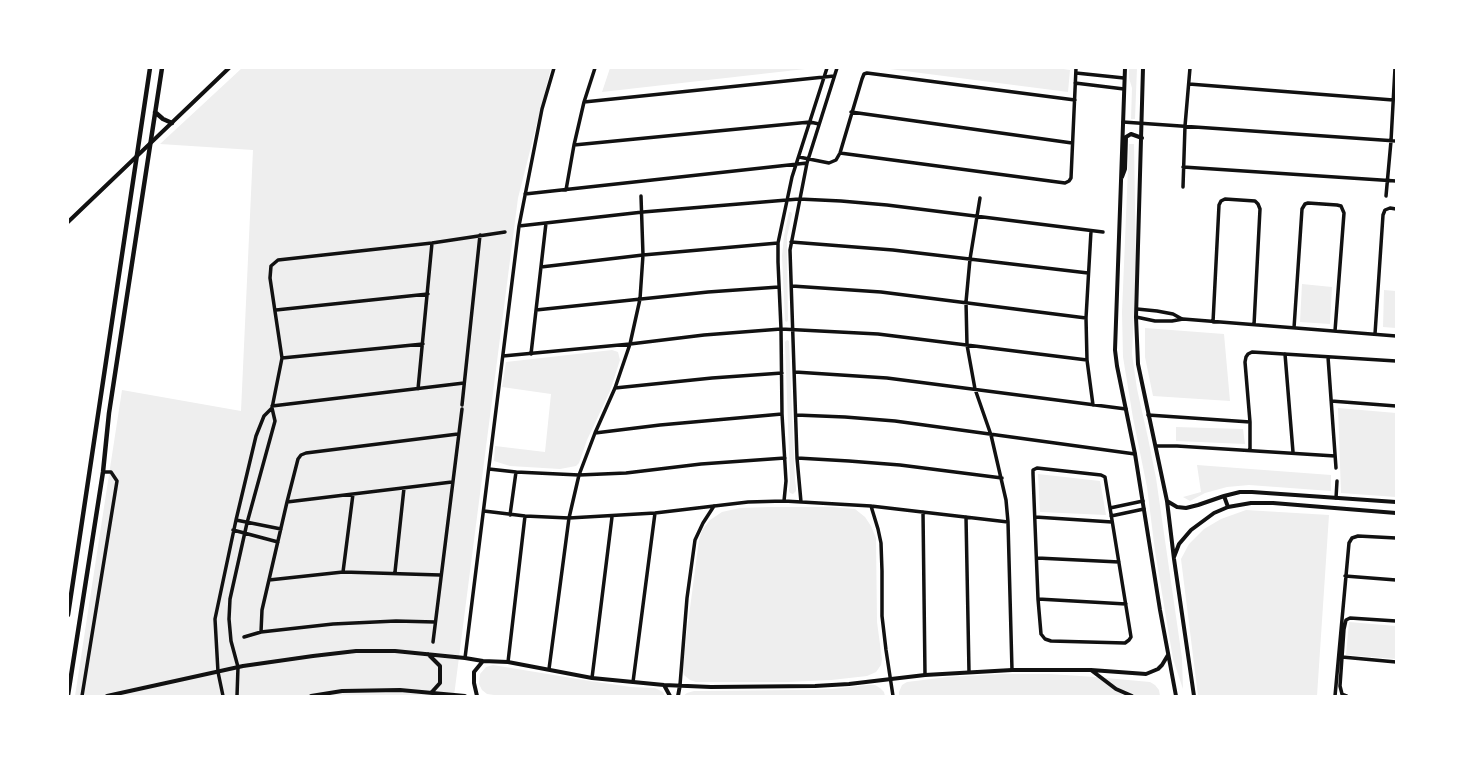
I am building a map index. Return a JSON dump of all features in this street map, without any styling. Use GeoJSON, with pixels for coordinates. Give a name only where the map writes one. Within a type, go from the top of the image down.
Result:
{"type":"FeatureCollection","features":[{"type":"Feature","properties":{"kind":"main road"},"geometry":{"type":"LineString","coordinates":[[68,615],[108,354],[135,157],[150,68]]}},
{"type":"Feature","properties":{"kind":"main road"},"geometry":{"type":"LineString","coordinates":[[68,695],[103,472],[109,413],[162,68]]}},
{"type":"Feature","properties":{"kind":"main road"},"geometry":{"type":"LineString","coordinates":[[155,112],[162,119],[172,123]]}},
{"type":"Feature","properties":{"kind":"street"},"geometry":{"type":"LineString","coordinates":[[68,222],[229,68]]}},
{"type":"Feature","properties":{"kind":"street"},"geometry":{"type":"LineString","coordinates":[[465,658],[519,226],[542,109],[554,68]]}},
{"type":"Feature","properties":{"kind":"street"},"geometry":{"type":"LineString","coordinates":[[566,190],[584,102],[596,68]]}},
{"type":"Feature","properties":{"kind":"street"},"geometry":{"type":"LineString","coordinates":[[784,501],[786,480],[782,414],[778,243],[791,182],[827,68]]}},
{"type":"Feature","properties":{"kind":"street"},"geometry":{"type":"LineString","coordinates":[[802,502],[797,458],[790,257],[791,242],[807,161],[837,68]]}},
{"type":"Feature","properties":{"kind":"street"},"geometry":{"type":"LineString","coordinates":[[840,153],[1061,182],[1069,181],[1071,178],[1076,68]]}},
{"type":"Feature","properties":{"kind":"street"},"geometry":{"type":"LineString","coordinates":[[1124,68],[1115,350],[1135,454],[1176,696]]}},
{"type":"Feature","properties":{"kind":"street"},"geometry":{"type":"LineString","coordinates":[[1143,68],[1136,317],[1138,364],[1167,501],[1194,696]]}},
{"type":"Feature","properties":{"kind":"street"},"geometry":{"type":"LineString","coordinates":[[1183,187],[1185,126],[1190,68]]}},
{"type":"Feature","properties":{"kind":"street"},"geometry":{"type":"LineString","coordinates":[[1386,196],[1395,68]]}},
{"type":"Feature","properties":{"kind":"street"},"geometry":{"type":"LineString","coordinates":[[525,194],[797,164],[807,161],[832,162],[836,160],[840,153],[851,112],[864,74],[872,73],[1075,100]]}},
{"type":"Feature","properties":{"kind":"street"},"geometry":{"type":"LineString","coordinates":[[1076,73],[1124,78]]}},
{"type":"Feature","properties":{"kind":"street"},"geometry":{"type":"LineString","coordinates":[[584,102],[834,76]]}},
{"type":"Feature","properties":{"kind":"street"},"geometry":{"type":"LineString","coordinates":[[1075,83],[1124,89]]}},
{"type":"Feature","properties":{"kind":"street"},"geometry":{"type":"LineString","coordinates":[[1189,84],[1393,100]]}},
{"type":"Feature","properties":{"kind":"street"},"geometry":{"type":"LineString","coordinates":[[851,112],[1072,143]]}},
{"type":"Feature","properties":{"kind":"street"},"geometry":{"type":"LineString","coordinates":[[574,145],[810,122],[819,124]]}},
{"type":"Feature","properties":{"kind":"street"},"geometry":{"type":"LineString","coordinates":[[1122,122],[1396,141]]}},
{"type":"Feature","properties":{"kind":"street"},"geometry":{"type":"LineString","coordinates":[[1120,184],[1125,169],[1126,137],[1131,134],[1142,138]]}},
{"type":"Feature","properties":{"kind":"street"},"geometry":{"type":"LineString","coordinates":[[799,157],[807,161]]}},
{"type":"Feature","properties":{"kind":"street"},"geometry":{"type":"LineString","coordinates":[[1183,167],[1396,181]]}},
{"type":"Feature","properties":{"kind":"street"},"geometry":{"type":"LineString","coordinates":[[549,669],[569,518],[579,475],[595,433],[615,388],[630,344],[640,299],[643,255],[642,196]]}},
{"type":"Feature","properties":{"kind":"street"},"geometry":{"type":"LineString","coordinates":[[980,198],[970,259],[966,302],[967,345],[975,389],[991,435],[1002,478],[1008,522],[1012,670]]}},
{"type":"Feature","properties":{"kind":"street"},"geometry":{"type":"LineString","coordinates":[[519,226],[643,212],[799,199],[887,205],[1103,232]]}},
{"type":"Feature","properties":{"kind":"street"},"geometry":{"type":"LineString","coordinates":[[1213,322],[1221,201],[1225,199],[1255,201],[1260,209],[1254,325]]}},
{"type":"Feature","properties":{"kind":"street"},"geometry":{"type":"LineString","coordinates":[[1294,328],[1303,206],[1308,203],[1337,205],[1341,206],[1344,213],[1335,331]]}},
{"type":"Feature","properties":{"kind":"street"},"geometry":{"type":"LineString","coordinates":[[1375,334],[1383,215],[1385,210],[1390,208],[1396,209]]}},
{"type":"Feature","properties":{"kind":"street"},"geometry":{"type":"LineString","coordinates":[[531,354],[546,223]]}},
{"type":"Feature","properties":{"kind":"street"},"geometry":{"type":"LineString","coordinates":[[1091,231],[1086,318],[1087,360],[1094,404]]}},
{"type":"Feature","properties":{"kind":"street"},"geometry":{"type":"LineString","coordinates":[[237,696],[238,668],[230,634],[230,600],[244,534],[275,421],[272,407],[282,358],[270,278],[271,266],[278,260],[432,243],[505,232]]}},
{"type":"Feature","properties":{"kind":"street"},"geometry":{"type":"LineString","coordinates":[[433,642],[434,622],[462,407],[480,235]]}},
{"type":"Feature","properties":{"kind":"street"},"geometry":{"type":"LineString","coordinates":[[791,242],[893,250],[1088,273]]}},
{"type":"Feature","properties":{"kind":"street"},"geometry":{"type":"LineString","coordinates":[[418,389],[432,243]]}},
{"type":"Feature","properties":{"kind":"street"},"geometry":{"type":"LineString","coordinates":[[541,267],[643,255],[778,243]]}},
{"type":"Feature","properties":{"kind":"street"},"geometry":{"type":"LineString","coordinates":[[792,286],[881,292],[1086,318]]}},
{"type":"Feature","properties":{"kind":"street"},"geometry":{"type":"LineString","coordinates":[[536,310],[708,292],[779,287]]}},
{"type":"Feature","properties":{"kind":"street"},"geometry":{"type":"LineString","coordinates":[[276,310],[428,294]]}},
{"type":"Feature","properties":{"kind":"street"},"geometry":{"type":"LineString","coordinates":[[1137,309],[1173,314],[1183,319]]}},
{"type":"Feature","properties":{"kind":"street"},"geometry":{"type":"LineString","coordinates":[[1136,317],[1155,321],[1172,321],[1183,319],[1396,336]]}},
{"type":"Feature","properties":{"kind":"street"},"geometry":{"type":"LineString","coordinates":[[503,356],[630,344],[704,335],[793,329],[878,334],[1087,360]]}},
{"type":"Feature","properties":{"kind":"street"},"geometry":{"type":"LineString","coordinates":[[282,358],[423,344]]}},
{"type":"Feature","properties":{"kind":"street"},"geometry":{"type":"LineString","coordinates":[[1250,450],[1250,422],[1245,362],[1246,356],[1252,352],[1396,361]]}},
{"type":"Feature","properties":{"kind":"street"},"geometry":{"type":"LineString","coordinates":[[1285,354],[1293,452]]}},
{"type":"Feature","properties":{"kind":"street"},"geometry":{"type":"LineString","coordinates":[[1328,357],[1336,468]]}},
{"type":"Feature","properties":{"kind":"street"},"geometry":{"type":"LineString","coordinates":[[795,372],[887,378],[1126,409]]}},
{"type":"Feature","properties":{"kind":"street"},"geometry":{"type":"LineString","coordinates":[[615,388],[712,378],[782,373]]}},
{"type":"Feature","properties":{"kind":"street"},"geometry":{"type":"LineString","coordinates":[[223,696],[218,672],[215,619],[233,530],[256,436],[264,416],[272,407],[464,383]]}},
{"type":"Feature","properties":{"kind":"street"},"geometry":{"type":"LineString","coordinates":[[1331,401],[1396,406]]}},
{"type":"Feature","properties":{"kind":"street"},"geometry":{"type":"LineString","coordinates":[[595,433],[782,414]]}},
{"type":"Feature","properties":{"kind":"street"},"geometry":{"type":"LineString","coordinates":[[796,415],[895,421],[1135,454]]}},
{"type":"Feature","properties":{"kind":"street"},"geometry":{"type":"LineString","coordinates":[[1148,415],[1250,422]]}},
{"type":"Feature","properties":{"kind":"street"},"geometry":{"type":"LineString","coordinates":[[261,632],[262,610],[287,502],[298,459],[301,455],[306,452],[458,434]]}},
{"type":"Feature","properties":{"kind":"street"},"geometry":{"type":"LineString","coordinates":[[1156,446],[1293,452],[1335,456]]}},
{"type":"Feature","properties":{"kind":"street"},"geometry":{"type":"LineString","coordinates":[[489,469],[579,475],[785,458]]}},
{"type":"Feature","properties":{"kind":"street"},"geometry":{"type":"LineString","coordinates":[[797,458],[900,465],[1002,478]]}},
{"type":"Feature","properties":{"kind":"street"},"geometry":{"type":"LineString","coordinates":[[1037,468],[1101,475],[1105,477],[1110,508],[1131,637],[1125,643],[1048,640],[1043,637],[1040,632],[1033,470],[1037,468]]}},
{"type":"Feature","properties":{"kind":"street"},"geometry":{"type":"LineString","coordinates":[[82,696],[117,480],[111,472],[103,472]]}},
{"type":"Feature","properties":{"kind":"street"},"geometry":{"type":"LineString","coordinates":[[510,515],[516,472]]}},
{"type":"Feature","properties":{"kind":"street"},"geometry":{"type":"LineString","coordinates":[[287,502],[452,482]]}},
{"type":"Feature","properties":{"kind":"street"},"geometry":{"type":"LineString","coordinates":[[1336,498],[1337,482]]}},
{"type":"Feature","properties":{"kind":"street"},"geometry":{"type":"LineString","coordinates":[[395,572],[404,488]]}},
{"type":"Feature","properties":{"kind":"street"},"geometry":{"type":"LineString","coordinates":[[1167,501],[1177,507],[1186,508],[1240,492],[1252,492],[1396,502]]}},
{"type":"Feature","properties":{"kind":"street"},"geometry":{"type":"LineString","coordinates":[[343,572],[353,494]]}},
{"type":"Feature","properties":{"kind":"street"},"geometry":{"type":"LineString","coordinates":[[1224,496],[1228,507]]}},
{"type":"Feature","properties":{"kind":"street"},"geometry":{"type":"LineString","coordinates":[[484,511],[524,516],[569,518],[612,517],[748,502],[784,501],[871,506],[1008,522]]}},
{"type":"Feature","properties":{"kind":"street"},"geometry":{"type":"LineString","coordinates":[[1110,508],[1143,501]]}},
{"type":"Feature","properties":{"kind":"street"},"geometry":{"type":"LineString","coordinates":[[1174,559],[1179,544],[1191,530],[1214,513],[1228,507],[1250,503],[1273,503],[1396,513]]}},
{"type":"Feature","properties":{"kind":"street"},"geometry":{"type":"LineString","coordinates":[[678,696],[687,598],[695,540],[703,523],[714,506]]}},
{"type":"Feature","properties":{"kind":"street"},"geometry":{"type":"LineString","coordinates":[[871,506],[881,543],[882,616],[893,696]]}},
{"type":"Feature","properties":{"kind":"street"},"geometry":{"type":"LineString","coordinates":[[1111,516],[1144,509]]}},
{"type":"Feature","properties":{"kind":"street"},"geometry":{"type":"LineString","coordinates":[[923,512],[925,675]]}},
{"type":"Feature","properties":{"kind":"street"},"geometry":{"type":"LineString","coordinates":[[633,682],[655,513]]}},
{"type":"Feature","properties":{"kind":"street"},"geometry":{"type":"LineString","coordinates":[[508,662],[524,516]]}},
{"type":"Feature","properties":{"kind":"street"},"geometry":{"type":"LineString","coordinates":[[592,678],[612,517]]}},
{"type":"Feature","properties":{"kind":"street"},"geometry":{"type":"LineString","coordinates":[[966,517],[969,672]]}},
{"type":"Feature","properties":{"kind":"street"},"geometry":{"type":"LineString","coordinates":[[1035,517],[1112,522]]}},
{"type":"Feature","properties":{"kind":"street"},"geometry":{"type":"LineString","coordinates":[[236,520],[281,529]]}},
{"type":"Feature","properties":{"kind":"street"},"geometry":{"type":"LineString","coordinates":[[233,530],[278,542]]}},
{"type":"Feature","properties":{"kind":"street"},"geometry":{"type":"LineString","coordinates":[[1335,696],[1349,543],[1352,538],[1358,536],[1396,538]]}},
{"type":"Feature","properties":{"kind":"street"},"geometry":{"type":"LineString","coordinates":[[1037,558],[1119,562]]}},
{"type":"Feature","properties":{"kind":"street"},"geometry":{"type":"LineString","coordinates":[[270,580],[343,572],[395,572],[440,575]]}},
{"type":"Feature","properties":{"kind":"street"},"geometry":{"type":"LineString","coordinates":[[1345,576],[1396,580]]}},
{"type":"Feature","properties":{"kind":"street"},"geometry":{"type":"LineString","coordinates":[[1038,599],[1126,604]]}},
{"type":"Feature","properties":{"kind":"street"},"geometry":{"type":"LineString","coordinates":[[1346,696],[1342,694],[1340,689],[1346,620],[1350,618],[1396,621]]}},
{"type":"Feature","properties":{"kind":"street"},"geometry":{"type":"LineString","coordinates":[[244,637],[261,632],[333,624],[396,621],[434,622]]}},
{"type":"Feature","properties":{"kind":"street"},"geometry":{"type":"LineString","coordinates":[[107,696],[238,668],[356,651],[395,651],[483,661],[508,662],[592,678],[664,685],[711,687],[815,686],[849,684],[925,675],[1012,670],[1091,670],[1146,674],[1158,669],[1168,655]]}},
{"type":"Feature","properties":{"kind":"street"},"geometry":{"type":"LineString","coordinates":[[428,654],[440,666],[440,683],[431,692]]}},
{"type":"Feature","properties":{"kind":"street"},"geometry":{"type":"LineString","coordinates":[[1342,658],[1396,662]]}},
{"type":"Feature","properties":{"kind":"street"},"geometry":{"type":"LineString","coordinates":[[477,696],[474,682],[474,672],[483,661]]}},
{"type":"Feature","properties":{"kind":"street"},"geometry":{"type":"LineString","coordinates":[[1091,670],[1116,689],[1132,696]]}},
{"type":"Feature","properties":{"kind":"street"},"geometry":{"type":"LineString","coordinates":[[664,685],[670,696]]}},
{"type":"Feature","properties":{"kind":"street"},"geometry":{"type":"LineString","coordinates":[[1116,689],[1118,696]]}},
{"type":"Feature","properties":{"kind":"street"},"geometry":{"type":"LineString","coordinates":[[311,696],[342,691],[400,690],[465,696]]}},
{"type":"Feature","properties":{"kind":"shaded area"},"geometry":{"type":"Polygon","coordinates":[[[242,68],[551,68],[518,198],[454,696],[75,696],[122,390],[241,411],[253,150],[160,144],[242,68]]]}},
{"type":"Feature","properties":{"kind":"shaded area"},"geometry":{"type":"Polygon","coordinates":[[[610,68],[814,68],[602,92],[610,68]]]}},
{"type":"Feature","properties":{"kind":"shaded area"},"geometry":{"type":"Polygon","coordinates":[[[882,68],[1057,68],[1070,70],[1068,92],[882,68]]]}},
{"type":"Feature","properties":{"kind":"shaded area"},"geometry":{"type":"Polygon","coordinates":[[[1129,68],[1137,68],[1135,119],[1131,119],[1132,88],[1129,78],[1129,68]]]}},
{"type":"Feature","properties":{"kind":"shaded area"},"geometry":{"type":"Polygon","coordinates":[[[1129,144],[1134,144],[1136,267],[1132,354],[1137,389],[1156,478],[1182,658],[1183,689],[1173,659],[1155,551],[1147,487],[1133,418],[1123,357],[1122,312],[1129,144]]]}},
{"type":"Feature","properties":{"kind":"shaded area"},"geometry":{"type":"Polygon","coordinates":[[[789,212],[792,214],[787,237],[787,322],[785,321],[782,256],[789,212]]]}},
{"type":"Feature","properties":{"kind":"shaded area"},"geometry":{"type":"Polygon","coordinates":[[[1302,284],[1332,287],[1330,324],[1300,322],[1302,284]]]}},
{"type":"Feature","properties":{"kind":"shaded area"},"geometry":{"type":"Polygon","coordinates":[[[1384,290],[1396,291],[1396,328],[1383,327],[1384,290]]]}},
{"type":"Feature","properties":{"kind":"shaded area"},"geometry":{"type":"Polygon","coordinates":[[[1145,328],[1224,334],[1230,401],[1153,396],[1145,357],[1145,328]]]}},
{"type":"Feature","properties":{"kind":"shaded area"},"geometry":{"type":"Polygon","coordinates":[[[787,340],[789,341],[796,487],[796,491],[793,494],[789,491],[790,481],[785,342],[787,340]]]}},
{"type":"Feature","properties":{"kind":"shaded area"},"geometry":{"type":"Polygon","coordinates":[[[612,350],[618,352],[620,360],[610,391],[587,440],[579,463],[576,466],[560,469],[510,466],[494,461],[495,446],[545,452],[551,394],[502,387],[506,362],[612,350]]]}},
{"type":"Feature","properties":{"kind":"shaded area"},"geometry":{"type":"Polygon","coordinates":[[[1338,408],[1396,413],[1396,497],[1341,493],[1338,408]]]}},
{"type":"Feature","properties":{"kind":"shaded area"},"geometry":{"type":"Polygon","coordinates":[[[1176,427],[1243,429],[1245,444],[1176,441],[1176,427]]]}},
{"type":"Feature","properties":{"kind":"shaded area"},"geometry":{"type":"Polygon","coordinates":[[[1197,465],[1331,475],[1331,491],[1249,485],[1227,487],[1205,493],[1190,501],[1183,497],[1201,492],[1197,465]]]}},
{"type":"Feature","properties":{"kind":"shaded area"},"geometry":{"type":"Polygon","coordinates":[[[1038,474],[1100,481],[1106,515],[1040,512],[1038,474]]]}},
{"type":"Feature","properties":{"kind":"shaded area"},"geometry":{"type":"Polygon","coordinates":[[[832,507],[855,509],[865,517],[871,526],[876,538],[877,622],[882,659],[881,665],[876,672],[867,676],[831,680],[788,682],[696,682],[690,680],[684,675],[682,669],[699,540],[702,530],[710,520],[722,512],[740,508],[832,507]]]}},
{"type":"Feature","properties":{"kind":"shaded area"},"geometry":{"type":"Polygon","coordinates":[[[1246,510],[1329,515],[1317,696],[1198,696],[1181,559],[1189,544],[1204,529],[1221,519],[1246,510]]]}},
{"type":"Feature","properties":{"kind":"shaded area"},"geometry":{"type":"Polygon","coordinates":[[[1349,622],[1396,626],[1396,659],[1346,655],[1349,622]]]}},
{"type":"Feature","properties":{"kind":"shaded area"},"geometry":{"type":"Polygon","coordinates":[[[493,665],[631,687],[655,688],[663,692],[665,696],[501,696],[487,694],[482,690],[479,684],[480,674],[486,667],[493,665]]]}},
{"type":"Feature","properties":{"kind":"shaded area"},"geometry":{"type":"Polygon","coordinates":[[[1003,674],[1050,674],[1150,682],[1159,690],[1160,696],[899,696],[902,685],[907,682],[947,677],[1003,674]]]}},
{"type":"Feature","properties":{"kind":"shaded area"},"geometry":{"type":"Polygon","coordinates":[[[875,685],[880,688],[884,692],[885,696],[683,696],[694,691],[832,689],[875,685]]]}}]}
